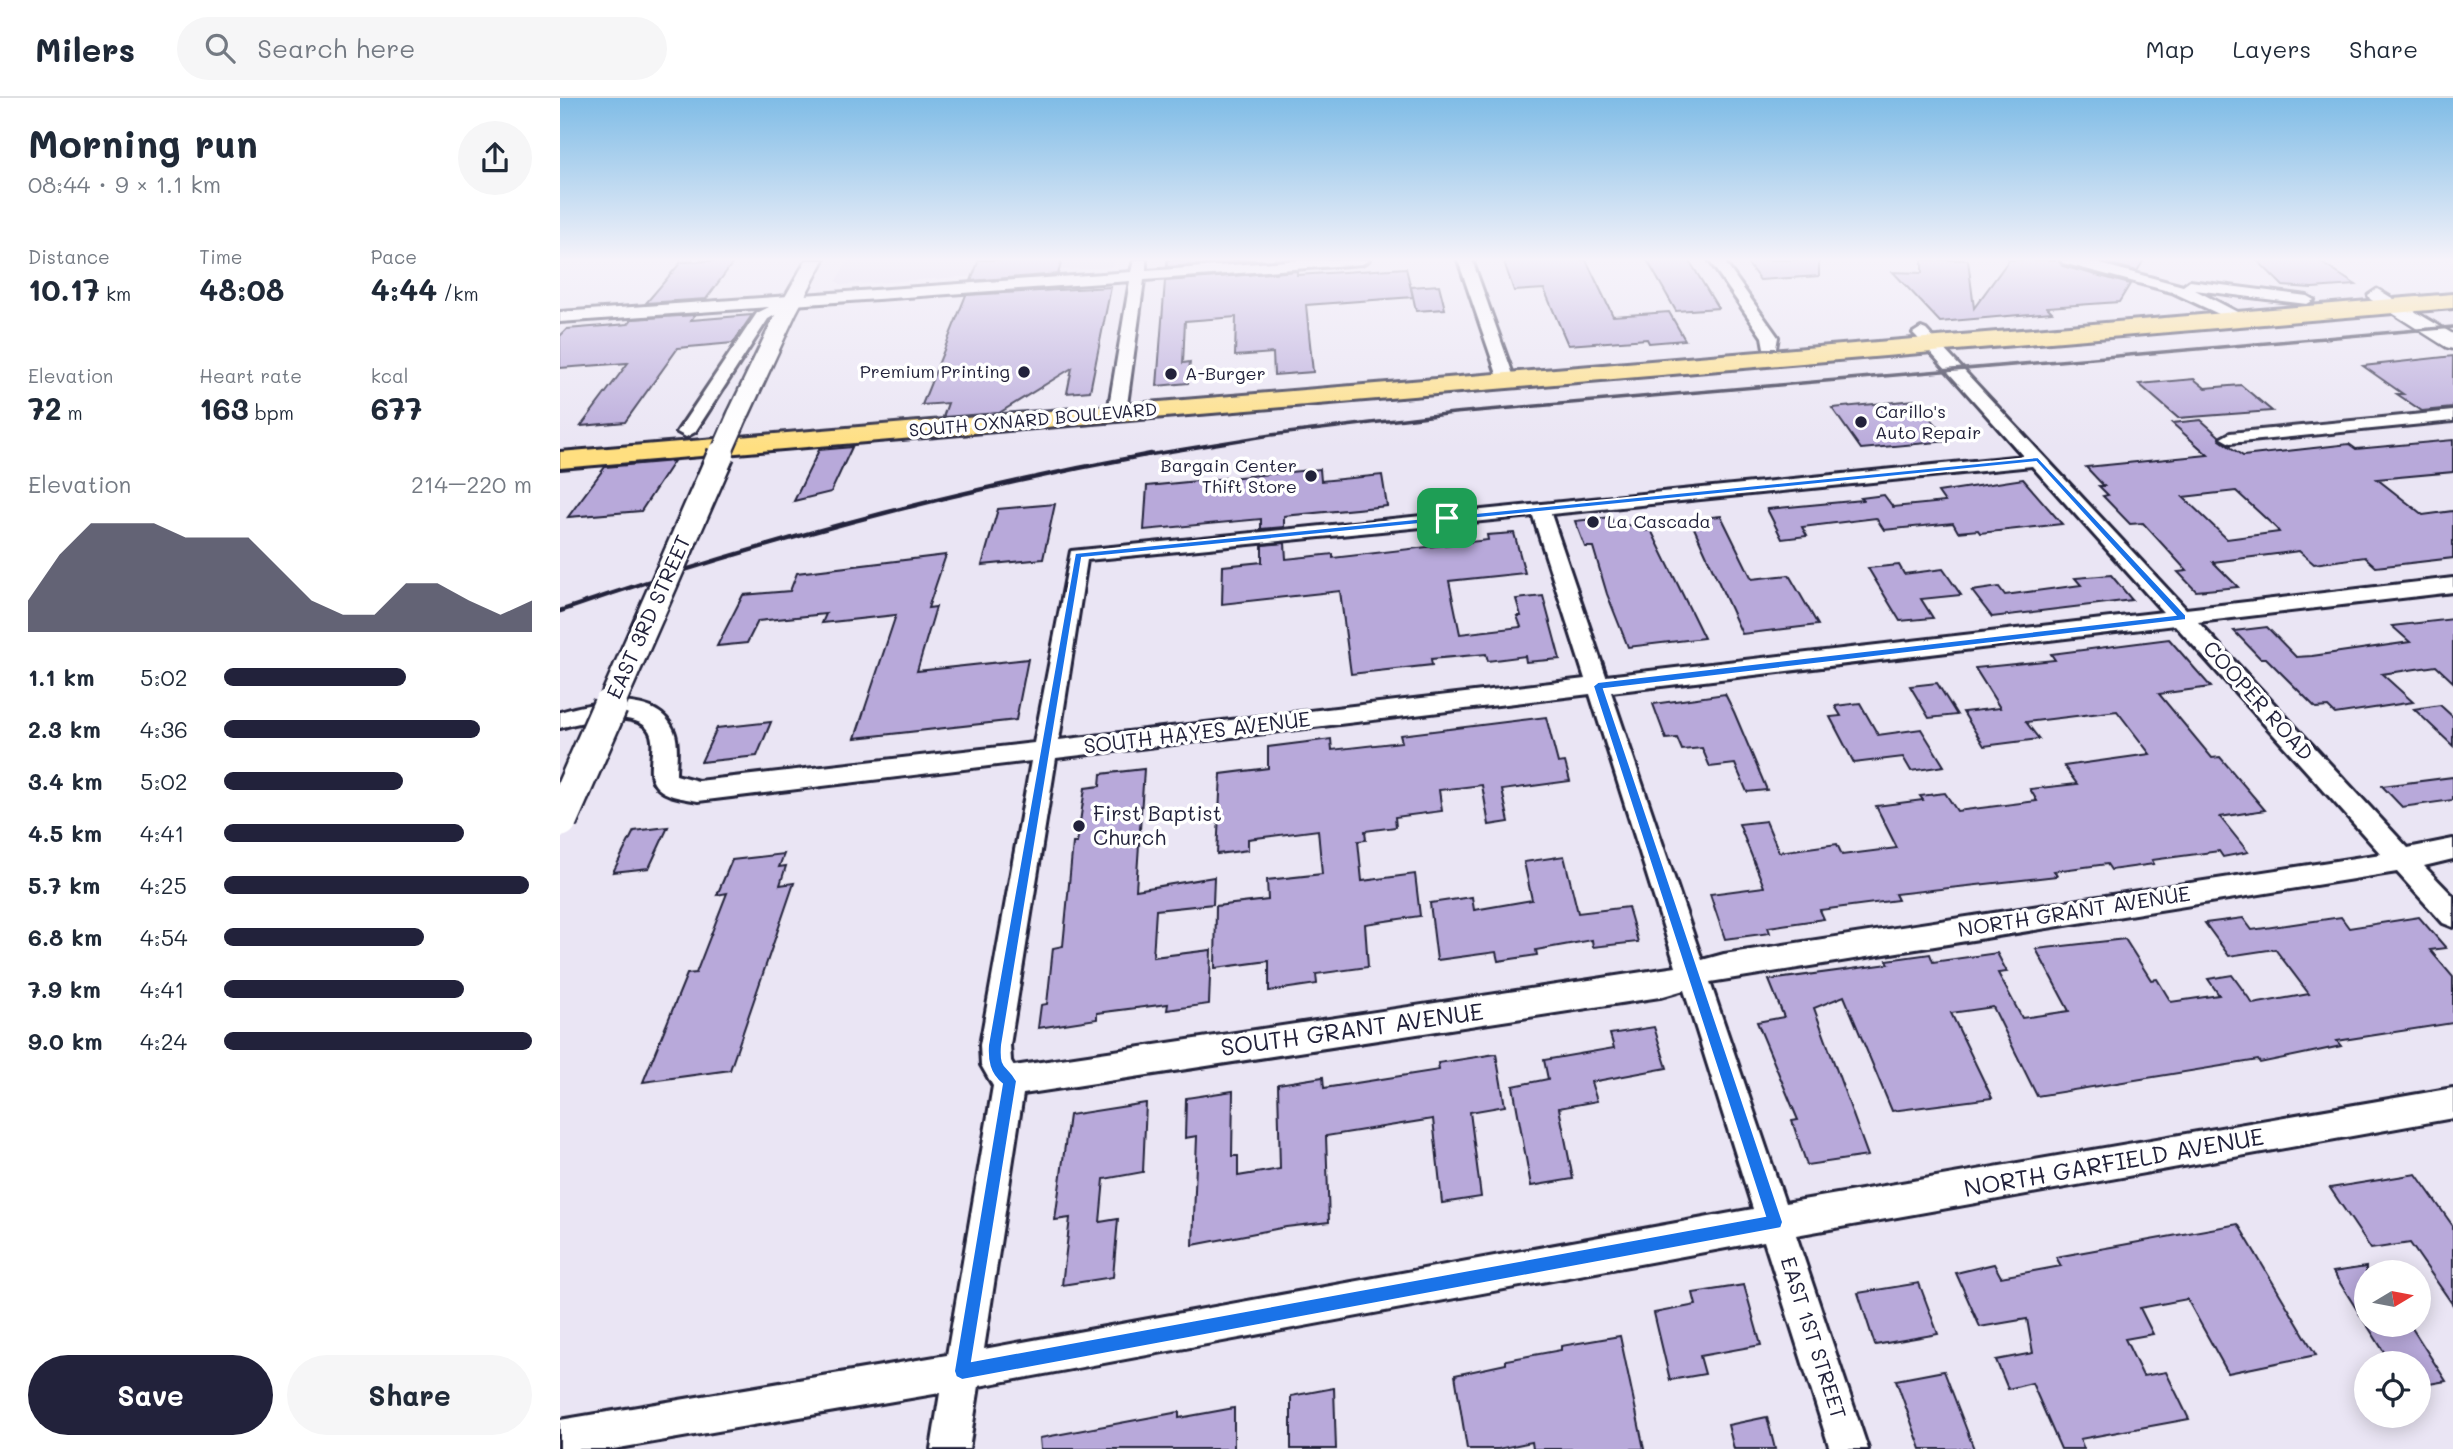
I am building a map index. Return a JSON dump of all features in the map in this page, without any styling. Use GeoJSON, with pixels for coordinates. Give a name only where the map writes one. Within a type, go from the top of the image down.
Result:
{"type":"FeatureCollection","features":[{"type":"Feature","properties":{"kind":"main road","name":"SOUTH OXNARD BOULEVARD"},"geometry":{"type":"LineString","coordinates":[[560,460],[1118,406],[2113,323]]}},
{"type":"Feature","properties":{"kind":"main road","name":"SOUTH OXNARD BOULEVARD"},"geometry":{"type":"LineString","coordinates":[[560,442],[1118,406]]}},
{"type":"Feature","properties":{"kind":"street"},"geometry":{"type":"LineString","coordinates":[[686,432],[757,323]]}},
{"type":"Feature","properties":{"kind":"street","name":"EAST 3RD STREET"},"geometry":{"type":"LineString","coordinates":[[560,820],[738,415],[782,323]]}},
{"type":"Feature","properties":{"kind":"street"},"geometry":{"type":"LineString","coordinates":[[1118,406],[1131,323]]}},
{"type":"Feature","properties":{"kind":"street"},"geometry":{"type":"LineString","coordinates":[[1487,323],[1504,373]]}},
{"type":"Feature","properties":{"kind":"street"},"geometry":{"type":"LineString","coordinates":[[1760,323],[1770,337],[1768,352]]}},
{"type":"Feature","properties":{"kind":"street"},"geometry":{"type":"LineString","coordinates":[[2421,323],[2453,343]]}},
{"type":"Feature","properties":{"kind":"street","name":"COOPER ROAD"},"geometry":{"type":"LineString","coordinates":[[1927,339],[2453,915]]}},
{"type":"Feature","properties":{"kind":"street"},"geometry":{"type":"LineString","coordinates":[[2230,438],[2453,416]]}},
{"type":"Feature","properties":{"kind":"street"},"geometry":{"type":"LineString","coordinates":[[950,1449],[1009,1081],[1000,1074],[994,1060],[995,1045],[1078,555],[2038,460]]}},
{"type":"Feature","properties":{"kind":"street","name":"EAST 1ST STREET"},"geometry":{"type":"LineString","coordinates":[[1541,509],[1849,1449]]}},
{"type":"Feature","properties":{"kind":"street","name":"SOUTH HAYES AVENUE"},"geometry":{"type":"LineString","coordinates":[[560,720],[621,710],[653,719],[662,729],[664,779],[674,786],[698,791],[2453,585]]}},
{"type":"Feature","properties":{"kind":"street","name":"NORTH GRANT AVENUE"},"geometry":{"type":"LineString","coordinates":[[1693,973],[1724,965],[2369,867],[2453,849]]}},
{"type":"Feature","properties":{"kind":"street","name":"SOUTH GRANT AVENUE"},"geometry":{"type":"LineString","coordinates":[[1009,1081],[1660,984],[1693,973]]}},
{"type":"Feature","properties":{"kind":"street","name":"NORTH GARFIELD AVENUE"},"geometry":{"type":"LineString","coordinates":[[560,1439],[962,1371],[1775,1222],[2453,1103]]}},
{"type":"Feature","properties":{"kind":"building"},"geometry":{"type":"Polygon","coordinates":[[[747,323],[733,343],[678,348],[625,422],[581,426],[628,363],[560,368],[560,336],[567,329],[628,324],[747,323]]]}},
{"type":"Feature","properties":{"kind":"building"},"geometry":{"type":"Polygon","coordinates":[[[955,323],[1104,323],[1090,391],[1067,393],[1072,368],[999,413],[943,417],[948,403],[922,405],[955,323]]]}},
{"type":"Feature","properties":{"kind":"building"},"geometry":{"type":"Polygon","coordinates":[[[1162,323],[1185,323],[1183,363],[1190,362],[1188,383],[1157,386],[1162,323]]]}},
{"type":"Feature","properties":{"kind":"building"},"geometry":{"type":"Polygon","coordinates":[[[1236,323],[1308,323],[1313,372],[1274,375],[1273,353],[1235,356],[1236,323]]]}},
{"type":"Feature","properties":{"kind":"building"},"geometry":{"type":"Polygon","coordinates":[[[1559,323],[1675,323],[1685,340],[1649,343],[1647,339],[1568,345],[1559,323]]]}},
{"type":"Feature","properties":{"kind":"building"},"geometry":{"type":"Polygon","coordinates":[[[2453,356],[2453,408],[2422,411],[2363,366],[2453,356]]]}},
{"type":"Feature","properties":{"kind":"building"},"geometry":{"type":"Polygon","coordinates":[[[2194,379],[2205,388],[2241,385],[2272,411],[2178,418],[2139,384],[2194,379]]]}},
{"type":"Feature","properties":{"kind":"building"},"geometry":{"type":"Polygon","coordinates":[[[1915,400],[1950,441],[1861,449],[1832,408],[1915,400]]]}},
{"type":"Feature","properties":{"kind":"building"},"geometry":{"type":"Polygon","coordinates":[[[2201,420],[2220,440],[2243,456],[2349,444],[2356,449],[2453,440],[2453,472],[2377,479],[2423,515],[2453,511],[2453,558],[2376,567],[2365,557],[2314,564],[2299,551],[2213,562],[2238,587],[2196,591],[2178,572],[2187,571],[2143,523],[2130,524],[2103,496],[2108,495],[2099,486],[2104,486],[2086,467],[2208,455],[2172,423],[2201,420]],[[2236,491],[2183,497],[2227,539],[2279,532],[2236,491]]]}},
{"type":"Feature","properties":{"kind":"building"},"geometry":{"type":"Polygon","coordinates":[[[852,447],[831,492],[794,501],[819,450],[852,447]]]}},
{"type":"Feature","properties":{"kind":"building"},"geometry":{"type":"Polygon","coordinates":[[[674,461],[641,511],[568,517],[605,467],[674,461]]]}},
{"type":"Feature","properties":{"kind":"building"},"geometry":{"type":"Polygon","coordinates":[[[1320,469],[1321,481],[1382,475],[1387,506],[1284,516],[1284,527],[1261,529],[1261,519],[1144,530],[1147,486],[1320,469]]]}},
{"type":"Feature","properties":{"kind":"building"},"geometry":{"type":"Polygon","coordinates":[[[2023,479],[2062,524],[1980,533],[1978,530],[1958,532],[1953,523],[1884,530],[1876,518],[1802,527],[1807,536],[1782,539],[1767,509],[1863,500],[1861,498],[1884,495],[1893,507],[1945,502],[1938,492],[2023,479]]]}},
{"type":"Feature","properties":{"kind":"building"},"geometry":{"type":"Polygon","coordinates":[[[1055,504],[1043,559],[982,565],[998,509],[1055,504]]]}},
{"type":"Feature","properties":{"kind":"building"},"geometry":{"type":"Polygon","coordinates":[[[1721,516],[1752,579],[1789,575],[1818,625],[1742,634],[1690,519],[1721,516]]]}},
{"type":"Feature","properties":{"kind":"building"},"geometry":{"type":"Polygon","coordinates":[[[1611,517],[1615,527],[1639,524],[1642,531],[1651,530],[1704,638],[1628,647],[1607,594],[1593,547],[1585,547],[1575,521],[1611,517]]]}},
{"type":"Feature","properties":{"kind":"building"},"geometry":{"type":"Polygon","coordinates":[[[1514,533],[1525,573],[1449,581],[1460,634],[1521,627],[1516,599],[1543,596],[1560,659],[1526,662],[1525,656],[1488,661],[1486,654],[1431,659],[1432,665],[1351,674],[1340,591],[1222,604],[1223,566],[1262,562],[1262,545],[1285,543],[1286,559],[1333,554],[1333,558],[1488,540],[1487,535],[1514,533]]]}},
{"type":"Feature","properties":{"kind":"building"},"geometry":{"type":"Polygon","coordinates":[[[946,555],[928,608],[936,607],[917,671],[1028,659],[1016,720],[855,738],[896,615],[822,623],[826,614],[758,621],[747,643],[717,646],[743,595],[790,591],[797,573],[946,555]]]}},
{"type":"Feature","properties":{"kind":"building"},"geometry":{"type":"Polygon","coordinates":[[[1899,565],[1904,574],[1943,569],[1961,595],[1921,599],[1933,618],[1900,621],[1868,568],[1899,565]]]}},
{"type":"Feature","properties":{"kind":"building"},"geometry":{"type":"Polygon","coordinates":[[[2111,575],[2132,600],[1992,617],[1972,591],[1999,587],[2005,595],[2081,585],[2075,578],[2111,575]]]}},
{"type":"Feature","properties":{"kind":"building"},"geometry":{"type":"Polygon","coordinates":[[[2453,619],[2453,682],[2436,666],[2382,674],[2413,702],[2335,714],[2328,707],[2316,708],[2266,658],[2260,658],[2234,631],[2267,627],[2296,657],[2410,642],[2392,626],[2453,619]]]}},
{"type":"Feature","properties":{"kind":"building"},"geometry":{"type":"Polygon","coordinates":[[[2169,639],[2211,687],[2159,694],[2212,758],[2220,757],[2265,810],[2220,817],[2248,852],[2223,857],[2219,851],[2152,860],[2154,864],[2111,870],[2107,864],[2054,871],[2057,876],[1895,894],[1898,900],[1820,910],[1824,919],[1768,927],[1770,933],[1725,939],[1710,894],[1764,887],[1739,824],[1766,821],[1779,852],[1837,844],[1842,855],[1897,848],[1876,806],[1923,800],[1920,796],[1945,793],[1957,811],[2037,801],[2030,789],[2077,784],[2064,766],[2150,754],[2117,711],[2026,722],[2039,739],[1984,746],[1963,712],[2000,708],[1975,668],[2055,660],[2051,654],[2169,639]]]}},
{"type":"Feature","properties":{"kind":"building"},"geometry":{"type":"Polygon","coordinates":[[[1937,683],[1957,715],[1929,718],[1910,686],[1937,683]]]}},
{"type":"Feature","properties":{"kind":"building"},"geometry":{"type":"Polygon","coordinates":[[[1725,694],[1767,790],[1747,792],[1735,764],[1710,767],[1702,748],[1682,750],[1677,738],[1666,739],[1653,704],[1725,694]]]}},
{"type":"Feature","properties":{"kind":"building"},"geometry":{"type":"Polygon","coordinates":[[[1860,703],[1878,735],[1921,729],[1944,766],[1911,771],[1903,757],[1854,763],[1830,717],[1841,716],[1835,706],[1860,703]]]}},
{"type":"Feature","properties":{"kind":"building"},"geometry":{"type":"Polygon","coordinates":[[[2440,705],[2453,717],[2453,746],[2414,709],[2440,705]]]}},
{"type":"Feature","properties":{"kind":"building"},"geometry":{"type":"Polygon","coordinates":[[[1546,717],[1558,763],[1565,762],[1570,781],[1502,790],[1509,822],[1489,825],[1482,785],[1439,790],[1442,811],[1395,817],[1396,827],[1365,831],[1366,840],[1358,841],[1362,881],[1415,874],[1420,916],[1365,924],[1368,967],[1316,974],[1317,984],[1269,991],[1269,961],[1215,968],[1216,906],[1268,900],[1267,880],[1322,874],[1318,830],[1248,839],[1248,850],[1217,854],[1221,774],[1268,768],[1268,747],[1331,739],[1332,750],[1402,742],[1400,735],[1546,717]]]}},
{"type":"Feature","properties":{"kind":"building"},"geometry":{"type":"Polygon","coordinates":[[[771,722],[757,756],[701,762],[717,728],[771,722]]]}},
{"type":"Feature","properties":{"kind":"building"},"geometry":{"type":"Polygon","coordinates":[[[1144,769],[1136,890],[1214,877],[1213,904],[1156,910],[1153,957],[1211,950],[1209,1004],[1167,1010],[1168,1004],[1097,1013],[1097,1019],[1038,1028],[1041,1005],[1047,1004],[1053,948],[1063,946],[1073,843],[1077,843],[1085,788],[1100,786],[1101,774],[1144,769]]]}},
{"type":"Feature","properties":{"kind":"building"},"geometry":{"type":"Polygon","coordinates":[[[2453,777],[2453,800],[2402,807],[2382,786],[2453,777]]]}},
{"type":"Feature","properties":{"kind":"building"},"geometry":{"type":"Polygon","coordinates":[[[668,827],[649,868],[613,872],[634,831],[668,827]]]}},
{"type":"Feature","properties":{"kind":"building"},"geometry":{"type":"Polygon","coordinates":[[[784,854],[779,867],[786,866],[780,885],[794,883],[730,1070],[643,1082],[687,974],[696,973],[727,893],[717,895],[732,860],[784,854]]]}},
{"type":"Feature","properties":{"kind":"building"},"geometry":{"type":"Polygon","coordinates":[[[1564,856],[1578,913],[1628,907],[1638,942],[1593,947],[1592,940],[1536,950],[1537,955],[1498,961],[1496,952],[1437,960],[1430,903],[1472,897],[1474,910],[1532,900],[1524,862],[1564,856]]]}},
{"type":"Feature","properties":{"kind":"building"},"geometry":{"type":"Polygon","coordinates":[[[2341,917],[2349,928],[2419,917],[2446,948],[2430,950],[2453,977],[2453,1023],[2337,1041],[2341,1046],[2260,1063],[2258,1060],[2037,1096],[1993,1007],[1951,1013],[1992,1098],[1892,1111],[1844,996],[1814,1008],[1868,1156],[1807,1165],[1792,1121],[1798,1120],[1757,1022],[1784,1017],[1769,980],[1889,964],[1887,960],[1930,954],[1933,962],[1997,953],[2007,972],[1998,973],[2022,1018],[2069,1011],[2036,949],[2125,939],[2151,980],[2157,979],[2171,1002],[2219,995],[2208,979],[2232,975],[2253,1004],[2309,994],[2275,949],[2229,956],[2205,923],[2243,918],[2252,930],[2341,917]]]}},
{"type":"Feature","properties":{"kind":"building"},"geometry":{"type":"Polygon","coordinates":[[[1654,1027],[1667,1068],[1591,1082],[1597,1101],[1559,1108],[1573,1179],[1531,1186],[1513,1086],[1548,1079],[1544,1060],[1614,1048],[1610,1034],[1654,1027]]]}},
{"type":"Feature","properties":{"kind":"building"},"geometry":{"type":"Polygon","coordinates":[[[1496,1054],[1505,1106],[1470,1112],[1481,1197],[1442,1203],[1433,1119],[1326,1136],[1329,1222],[1286,1227],[1193,1245],[1197,1136],[1185,1138],[1186,1098],[1233,1091],[1232,1156],[1238,1156],[1238,1176],[1280,1169],[1278,1084],[1323,1077],[1324,1088],[1439,1070],[1438,1063],[1496,1054]]]}},
{"type":"Feature","properties":{"kind":"building"},"geometry":{"type":"Polygon","coordinates":[[[1146,1103],[1143,1172],[1104,1179],[1100,1222],[1118,1219],[1113,1277],[1062,1285],[1070,1218],[1055,1220],[1069,1115],[1146,1103]]]}},
{"type":"Feature","properties":{"kind":"building"},"geometry":{"type":"Polygon","coordinates":[[[2416,1174],[2453,1226],[2453,1305],[2431,1273],[2431,1260],[2422,1260],[2410,1243],[2371,1249],[2330,1188],[2416,1174]]]}},
{"type":"Feature","properties":{"kind":"building"},"geometry":{"type":"Polygon","coordinates":[[[2238,1224],[2316,1355],[2228,1373],[2187,1299],[2140,1308],[2153,1334],[2125,1339],[2143,1376],[2166,1372],[2189,1419],[2080,1439],[2084,1449],[2061,1449],[2032,1383],[2008,1389],[1996,1360],[2033,1353],[2027,1319],[1980,1327],[1956,1273],[1994,1264],[2001,1277],[2061,1266],[2056,1257],[2238,1224]]]}},
{"type":"Feature","properties":{"kind":"building"},"geometry":{"type":"Polygon","coordinates":[[[2354,1269],[2354,1305],[2333,1272],[2354,1269]]]}},
{"type":"Feature","properties":{"kind":"building"},"geometry":{"type":"Polygon","coordinates":[[[1919,1283],[1938,1334],[1875,1345],[1858,1293],[1919,1283]]]}},
{"type":"Feature","properties":{"kind":"building"},"geometry":{"type":"Polygon","coordinates":[[[1744,1285],[1761,1345],[1700,1356],[1705,1374],[1670,1380],[1654,1313],[1696,1305],[1693,1293],[1744,1285]]]}},
{"type":"Feature","properties":{"kind":"building"},"geometry":{"type":"Polygon","coordinates":[[[1620,1336],[1644,1449],[1533,1449],[1532,1442],[1498,1449],[1467,1449],[1455,1375],[1506,1364],[1506,1360],[1561,1350],[1561,1346],[1620,1336]]]}},
{"type":"Feature","properties":{"kind":"building"},"geometry":{"type":"Polygon","coordinates":[[[2375,1337],[2418,1337],[2427,1351],[2383,1351],[2375,1337]]]}},
{"type":"Feature","properties":{"kind":"building"},"geometry":{"type":"Polygon","coordinates":[[[2431,1358],[2446,1381],[2431,1384],[2431,1358]]]}},
{"type":"Feature","properties":{"kind":"building"},"geometry":{"type":"Polygon","coordinates":[[[1944,1371],[1974,1449],[1921,1449],[1896,1380],[1944,1371]]]}},
{"type":"Feature","properties":{"kind":"building"},"geometry":{"type":"Polygon","coordinates":[[[1334,1388],[1336,1449],[1291,1449],[1291,1396],[1334,1388]]]}},
{"type":"Feature","properties":{"kind":"building"},"geometry":{"type":"Polygon","coordinates":[[[1234,1408],[1234,1449],[1041,1449],[1040,1438],[1179,1412],[1179,1418],[1234,1408]]]}},
{"type":"Feature","properties":{"kind":"building"},"geometry":{"type":"Polygon","coordinates":[[[1767,1417],[1775,1449],[1734,1449],[1728,1425],[1767,1417]]]}},
{"type":"Feature","properties":{"kind":"railway"},"geometry":{"type":"LineString","coordinates":[[1142,456],[1271,435],[1454,413],[2453,327]]}},
{"type":"Feature","properties":{"kind":"railway"},"geometry":{"type":"LineString","coordinates":[[560,611],[706,563],[853,521],[1001,485],[1151,454]]}},
{"type":"Feature","properties":{"kind":"place","name":"Premium Printing"},"geometry":{"type":"Point","coordinates":[1024,372]}},
{"type":"Feature","properties":{"kind":"place","name":"A-Burger"},"geometry":{"type":"Point","coordinates":[1171,374]}},
{"type":"Feature","properties":{"kind":"place","name":"Carillo's Auto Repair"},"geometry":{"type":"Point","coordinates":[1861,422]}},
{"type":"Feature","properties":{"kind":"place","name":"Bargain Center Thift Store"},"geometry":{"type":"Point","coordinates":[1311,476]}},
{"type":"Feature","properties":{"kind":"place","name":"La Cascada"},"geometry":{"type":"Point","coordinates":[1593,522]}},
{"type":"Feature","properties":{"kind":"place","name":"First Baptist Church"},"geometry":{"type":"Point","coordinates":[1079,826]}},
{"type":"Feature","properties":{"kind":"route"},"geometry":{"type":"LineString","coordinates":[[2038,460],[2183,617],[1598,686],[1775,1222],[962,1371],[1009,1081],[1000,1074],[994,1060],[995,1045],[1078,555],[1447,518],[2038,460]]}}]}
